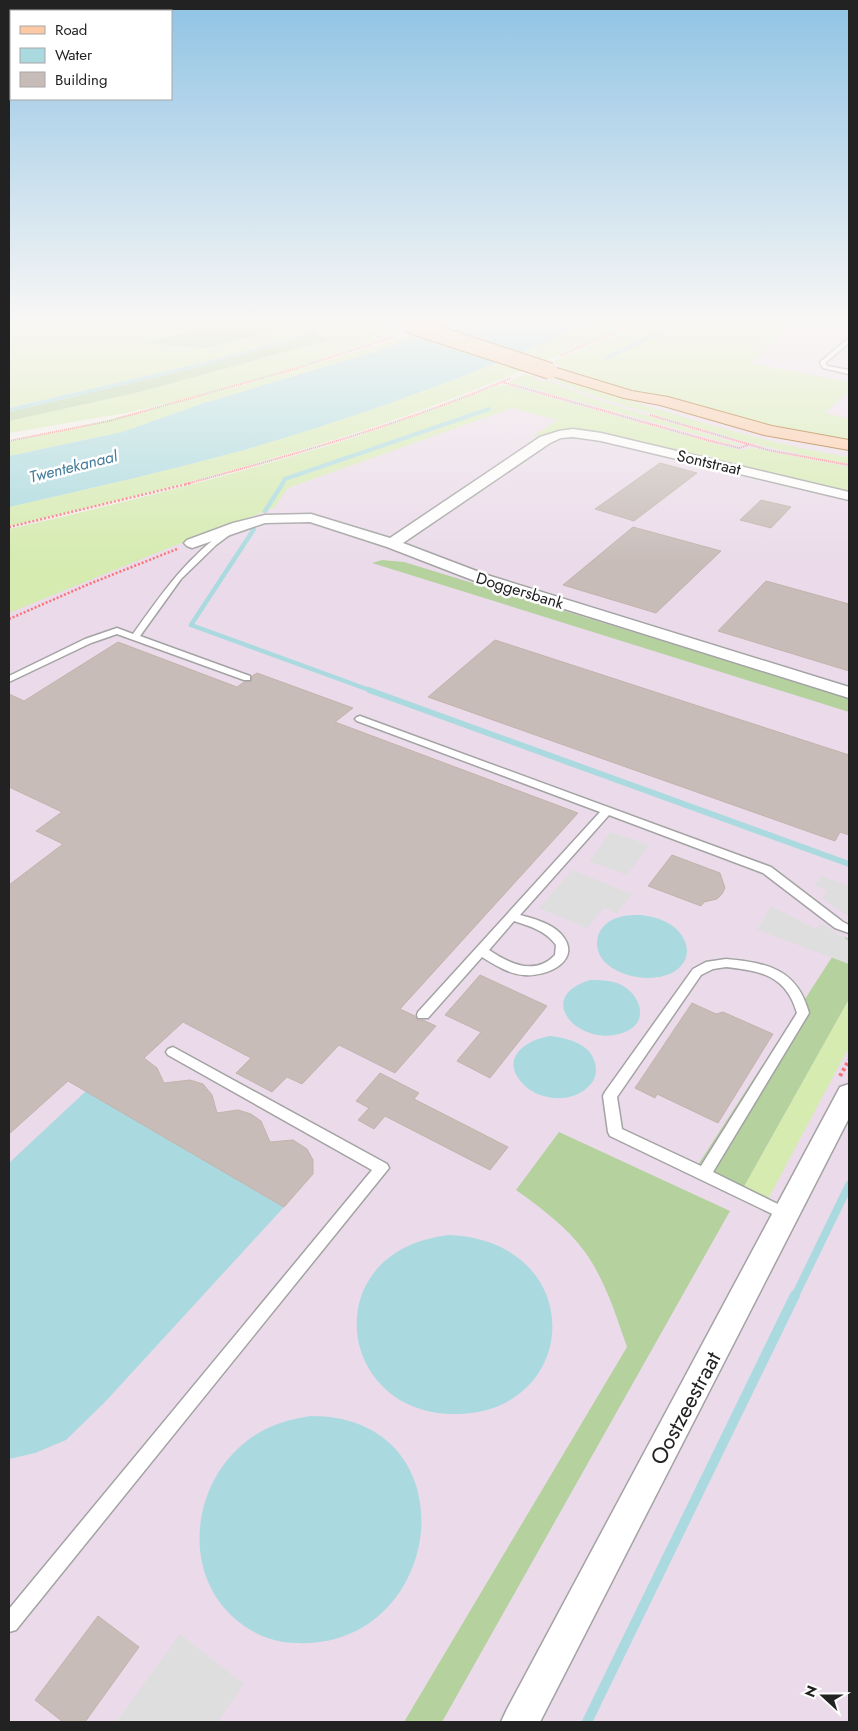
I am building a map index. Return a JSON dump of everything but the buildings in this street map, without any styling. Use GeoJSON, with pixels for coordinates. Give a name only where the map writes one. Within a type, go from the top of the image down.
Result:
{"type":"FeatureCollection","features":[{"type":"Feature","properties":{"kind":"main road"},"geometry":{"type":"LineString","coordinates":[[646,403],[733,429],[849,454]]}},
{"type":"Feature","properties":{"kind":"main road"},"geometry":{"type":"LineString","coordinates":[[672,403],[770,431],[849,445]]}},
{"type":"Feature","properties":{"kind":"street","name":"Sontstraat"},"geometry":{"type":"LineString","coordinates":[[392,544],[545,440],[564,433],[580,433],[601,437],[849,496]]}},
{"type":"Feature","properties":{"kind":"street","name":"Doggersbank"},"geometry":{"type":"LineString","coordinates":[[192,544],[238,526],[265,519],[310,518],[392,544],[481,578],[849,693]]}},
{"type":"Feature","properties":{"kind":"street","name":"Oostzeestraat"},"geometry":{"type":"LineString","coordinates":[[520,1722],[849,1094]]}},
{"type":"Feature","properties":{"kind":"lane"},"geometry":{"type":"LineString","coordinates":[[135,637],[178,577],[213,543],[238,526]]}},
{"type":"Feature","properties":{"kind":"lane"},"geometry":{"type":"LineString","coordinates":[[9,678],[88,641],[117,631],[247,678]]}},
{"type":"Feature","properties":{"kind":"lane"},"geometry":{"type":"LineString","coordinates":[[360,719],[767,870],[839,925],[849,929]]}},
{"type":"Feature","properties":{"kind":"lane"},"geometry":{"type":"LineString","coordinates":[[423,1014],[607,811]]}},
{"type":"Feature","properties":{"kind":"lane"},"geometry":{"type":"LineString","coordinates":[[481,950],[503,965],[526,971],[546,968],[555,964],[561,958],[563,950],[556,936],[539,926],[512,916]]}},
{"type":"Feature","properties":{"kind":"lane"},"geometry":{"type":"LineString","coordinates":[[704,1174],[803,1012],[801,1002],[791,986],[777,973],[726,963],[710,965],[697,972],[610,1096],[615,1132],[787,1214]]}},
{"type":"Feature","properties":{"kind":"lane"},"geometry":{"type":"LineString","coordinates":[[9,1624],[382,1168],[173,1052]]}},
{"type":"Feature","properties":{"kind":"path"},"geometry":{"type":"LineString","coordinates":[[9,441],[109,421],[174,403]]}},
{"type":"Feature","properties":{"kind":"path"},"geometry":{"type":"LineString","coordinates":[[9,527],[150,494],[258,464],[375,428],[445,403]]}},
{"type":"Feature","properties":{"kind":"path"},"geometry":{"type":"LineString","coordinates":[[575,403],[739,448],[748,445],[789,455],[849,465]]}},
{"type":"Feature","properties":{"kind":"path"},"geometry":{"type":"LineString","coordinates":[[9,619],[89,584],[192,544]]}},
{"type":"Feature","properties":{"kind":"shaded area"},"geometry":{"type":"Polygon","coordinates":[[[462,403],[849,403],[849,1722],[9,1722],[9,534],[376,436],[462,403]]]}},
{"type":"Feature","properties":{"kind":"shaded area"},"geometry":{"type":"Polygon","coordinates":[[[611,832],[649,845],[627,875],[589,861],[611,832]]]}},
{"type":"Feature","properties":{"kind":"shaded area"},"geometry":{"type":"Polygon","coordinates":[[[572,870],[632,894],[617,913],[604,908],[587,928],[539,908],[572,870]]]}},
{"type":"Feature","properties":{"kind":"shaded area"},"geometry":{"type":"Polygon","coordinates":[[[821,876],[849,886],[849,917],[822,898],[827,890],[814,885],[821,876]]]}},
{"type":"Feature","properties":{"kind":"shaded area"},"geometry":{"type":"Polygon","coordinates":[[[771,906],[816,929],[821,923],[849,941],[849,964],[757,930],[771,906]]]}},
{"type":"Feature","properties":{"kind":"shaded area"},"geometry":{"type":"Polygon","coordinates":[[[180,1634],[244,1684],[218,1722],[116,1722],[180,1634]]]}},
{"type":"Feature","properties":{"kind":"green space"},"geometry":{"type":"Polygon","coordinates":[[[9,403],[31,403],[9,408],[9,403]]]}},
{"type":"Feature","properties":{"kind":"green space"},"geometry":{"type":"Polygon","coordinates":[[[48,403],[91,403],[9,421],[9,412],[48,403]]]}},
{"type":"Feature","properties":{"kind":"green space"},"geometry":{"type":"Polygon","coordinates":[[[91,403],[170,403],[131,412],[9,433],[9,421],[91,403]]]}},
{"type":"Feature","properties":{"kind":"green space"},"geometry":{"type":"Polygon","coordinates":[[[174,403],[205,403],[122,432],[9,456],[9,442],[82,427],[174,403]]]}},
{"type":"Feature","properties":{"kind":"green space"},"geometry":{"type":"Polygon","coordinates":[[[391,403],[440,403],[355,433],[269,459],[183,483],[9,526],[9,507],[98,487],[244,450],[391,403]]]}},
{"type":"Feature","properties":{"kind":"green space"},"geometry":{"type":"Polygon","coordinates":[[[452,403],[569,403],[741,450],[752,448],[849,467],[849,494],[582,430],[564,430],[532,437],[558,420],[512,408],[288,488],[274,508],[161,551],[9,613],[9,529],[267,464],[371,432],[452,403]]]}},
{"type":"Feature","properties":{"kind":"green space"},"geometry":{"type":"Polygon","coordinates":[[[583,403],[607,403],[742,445],[734,445],[583,403]]]}},
{"type":"Feature","properties":{"kind":"green space"},"geometry":{"type":"Polygon","coordinates":[[[615,403],[637,403],[772,441],[849,457],[849,464],[743,441],[615,403]]]}},
{"type":"Feature","properties":{"kind":"green space"},"geometry":{"type":"Polygon","coordinates":[[[675,403],[836,403],[825,413],[849,419],[849,442],[775,428],[675,403]]]}},
{"type":"Feature","properties":{"kind":"green space"},"geometry":{"type":"Polygon","coordinates":[[[382,560],[404,562],[848,698],[849,712],[372,563],[382,560]]]}},
{"type":"Feature","properties":{"kind":"green space"},"geometry":{"type":"Polygon","coordinates":[[[845,937],[849,939],[849,999],[742,1190],[696,1168],[845,937]]]}},
{"type":"Feature","properties":{"kind":"green space"},"geometry":{"type":"Polygon","coordinates":[[[849,999],[849,1047],[767,1201],[742,1190],[849,999]]]}},
{"type":"Feature","properties":{"kind":"green space"},"geometry":{"type":"Polygon","coordinates":[[[559,1132],[730,1211],[442,1722],[404,1722],[627,1347],[604,1286],[585,1252],[562,1226],[516,1190],[559,1132]]]}},
{"type":"Feature","properties":{"kind":"water"},"geometry":{"type":"Polygon","coordinates":[[[31,403],[48,403],[9,412],[9,408],[31,403]]]}},
{"type":"Feature","properties":{"kind":"water","name":"Twentekanaal"},"geometry":{"type":"Polygon","coordinates":[[[391,403],[244,450],[98,487],[9,507],[9,456],[122,432],[201,404],[391,403]]]}},
{"type":"Feature","properties":{"kind":"water"},"geometry":{"type":"Polygon","coordinates":[[[641,915],[654,917],[666,922],[678,930],[682,936],[687,949],[687,955],[679,968],[671,973],[653,978],[624,974],[608,965],[599,953],[597,940],[602,928],[607,923],[620,917],[641,915]]]}},
{"type":"Feature","properties":{"kind":"water"},"geometry":{"type":"Polygon","coordinates":[[[590,980],[617,983],[631,992],[639,1006],[640,1014],[638,1021],[633,1027],[625,1032],[609,1036],[593,1034],[579,1028],[569,1019],[564,1009],[565,998],[573,988],[590,980]]]}},
{"type":"Feature","properties":{"kind":"water"},"geometry":{"type":"Polygon","coordinates":[[[550,1036],[580,1044],[591,1054],[595,1061],[595,1076],[591,1084],[574,1096],[565,1098],[546,1097],[530,1090],[516,1075],[514,1059],[518,1052],[532,1042],[550,1036]]]}},
{"type":"Feature","properties":{"kind":"water"},"geometry":{"type":"Polygon","coordinates":[[[86,1091],[284,1207],[105,1402],[66,1440],[35,1453],[9,1459],[9,1163],[86,1091]]]}},
{"type":"Feature","properties":{"kind":"water"},"geometry":{"type":"Polygon","coordinates":[[[450,1235],[495,1245],[527,1265],[546,1294],[552,1326],[547,1357],[529,1385],[500,1405],[459,1414],[417,1408],[386,1390],[366,1363],[357,1331],[360,1299],[377,1269],[406,1247],[450,1235]]]}},
{"type":"Feature","properties":{"kind":"water"},"geometry":{"type":"Polygon","coordinates":[[[311,1416],[363,1426],[399,1452],[417,1490],[421,1532],[410,1574],[385,1610],[346,1635],[287,1643],[263,1636],[248,1628],[234,1618],[217,1598],[206,1576],[200,1551],[200,1526],[205,1502],[215,1478],[229,1457],[248,1440],[270,1427],[286,1421],[311,1416]]]}},
{"type":"Feature","properties":{"kind":"waterway"},"geometry":{"type":"LineString","coordinates":[[282,484],[285,479],[489,409]]}},
{"type":"Feature","properties":{"kind":"waterway"},"geometry":{"type":"LineString","coordinates":[[265,511],[283,483]]}},
{"type":"Feature","properties":{"kind":"waterway"},"geometry":{"type":"LineString","coordinates":[[254,529],[191,625],[372,691]]}},
{"type":"Feature","properties":{"kind":"waterway"},"geometry":{"type":"LineString","coordinates":[[369,690],[849,864]]}},
{"type":"Feature","properties":{"kind":"waterway"},"geometry":{"type":"LineString","coordinates":[[795,1296],[849,1185]]}},
{"type":"Feature","properties":{"kind":"waterway"},"geometry":{"type":"LineString","coordinates":[[587,1722],[795,1295]]}}]}
